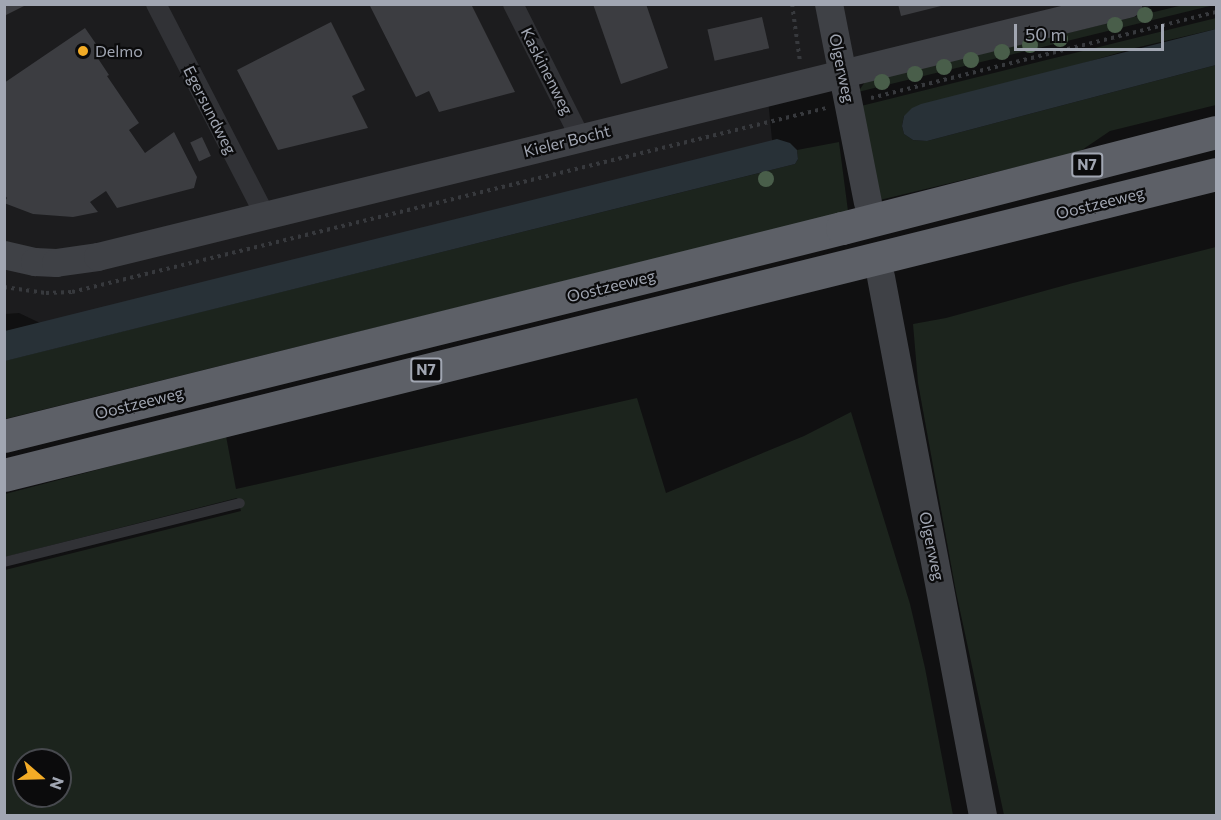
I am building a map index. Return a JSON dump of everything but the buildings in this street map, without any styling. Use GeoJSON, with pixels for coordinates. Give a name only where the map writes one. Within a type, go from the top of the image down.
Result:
{"type":"FeatureCollection","features":[{"type":"Feature","properties":{"kind":"highway","name":"Oostzeeweg"},"geometry":{"type":"LineString","coordinates":[[4,436],[842,228],[881,208],[1216,132]]}},
{"type":"Feature","properties":{"kind":"highway","name":"Oostzeeweg"},"geometry":{"type":"LineString","coordinates":[[4,474],[848,265],[891,265],[1216,174]]}},
{"type":"Feature","properties":{"kind":"street","name":"Egersundweg"},"geometry":{"type":"LineString","coordinates":[[156,4],[265,215]]}},
{"type":"Feature","properties":{"kind":"street","name":"Kaskinenweg"},"geometry":{"type":"LineString","coordinates":[[513,4],[580,137]]}},
{"type":"Feature","properties":{"kind":"street","name":"Olgerweg"},"geometry":{"type":"LineString","coordinates":[[829,4],[849,103],[881,208]]}},
{"type":"Feature","properties":{"kind":"street","name":"Kieler Bocht"},"geometry":{"type":"LineString","coordinates":[[4,255],[35,262],[56,263],[98,257],[1128,4]]}},
{"type":"Feature","properties":{"kind":"street","name":"Olgerweg"},"geometry":{"type":"LineString","coordinates":[[891,265],[983,816]]}},
{"type":"Feature","properties":{"kind":"lane"},"geometry":{"type":"LineString","coordinates":[[4,562],[240,503]]}},
{"type":"Feature","properties":{"kind":"path"},"geometry":{"type":"LineString","coordinates":[[849,103],[1216,12]]}},
{"type":"Feature","properties":{"kind":"path","name":"Kieler Bocht"},"geometry":{"type":"LineString","coordinates":[[4,287],[46,293],[72,292],[810,112]]}},
{"type":"Feature","properties":{"kind":"shaded area"},"geometry":{"type":"Polygon","coordinates":[[[4,5],[1156,5],[887,70],[766,79],[773,150],[57,331],[19,313],[5,314],[4,5]]]}},
{"type":"Feature","properties":{"kind":"shaded area"},"geometry":{"type":"Polygon","coordinates":[[[1183,5],[1214,5],[858,92],[865,82],[1183,5]]]}},
{"type":"Feature","properties":{"kind":"shaded area"},"geometry":{"type":"Polygon","coordinates":[[[1216,18],[1216,29],[1135,48],[904,116],[902,126],[904,134],[913,140],[927,141],[1216,65],[1216,105],[1110,131],[1079,152],[880,200],[861,106],[1216,18]]]}},
{"type":"Feature","properties":{"kind":"shaded area"},"geometry":{"type":"Polygon","coordinates":[[[1216,29],[1216,65],[927,141],[913,140],[904,134],[902,126],[904,116],[912,108],[921,104],[1216,29]]]}},
{"type":"Feature","properties":{"kind":"shaded area"},"geometry":{"type":"Polygon","coordinates":[[[777,139],[790,143],[797,150],[798,159],[795,164],[5,361],[5,331],[777,139]]]}},
{"type":"Feature","properties":{"kind":"shaded area"},"geometry":{"type":"Polygon","coordinates":[[[839,142],[848,211],[5,419],[4,361],[795,164],[798,159],[797,150],[839,142]]]}},
{"type":"Feature","properties":{"kind":"shaded area"},"geometry":{"type":"Polygon","coordinates":[[[1216,247],[1216,815],[1004,815],[956,592],[918,383],[913,324],[946,318],[1216,247]]]}},
{"type":"Feature","properties":{"kind":"shaded area"},"geometry":{"type":"Polygon","coordinates":[[[637,398],[666,493],[804,436],[851,412],[910,604],[925,668],[953,815],[5,815],[5,570],[241,511],[237,498],[5,557],[5,494],[226,436],[236,489],[637,398]]]}},
{"type":"Feature","properties":{"kind":"place","name":"Delmo"},"geometry":{"type":"Point","coordinates":[83,51]}}]}
